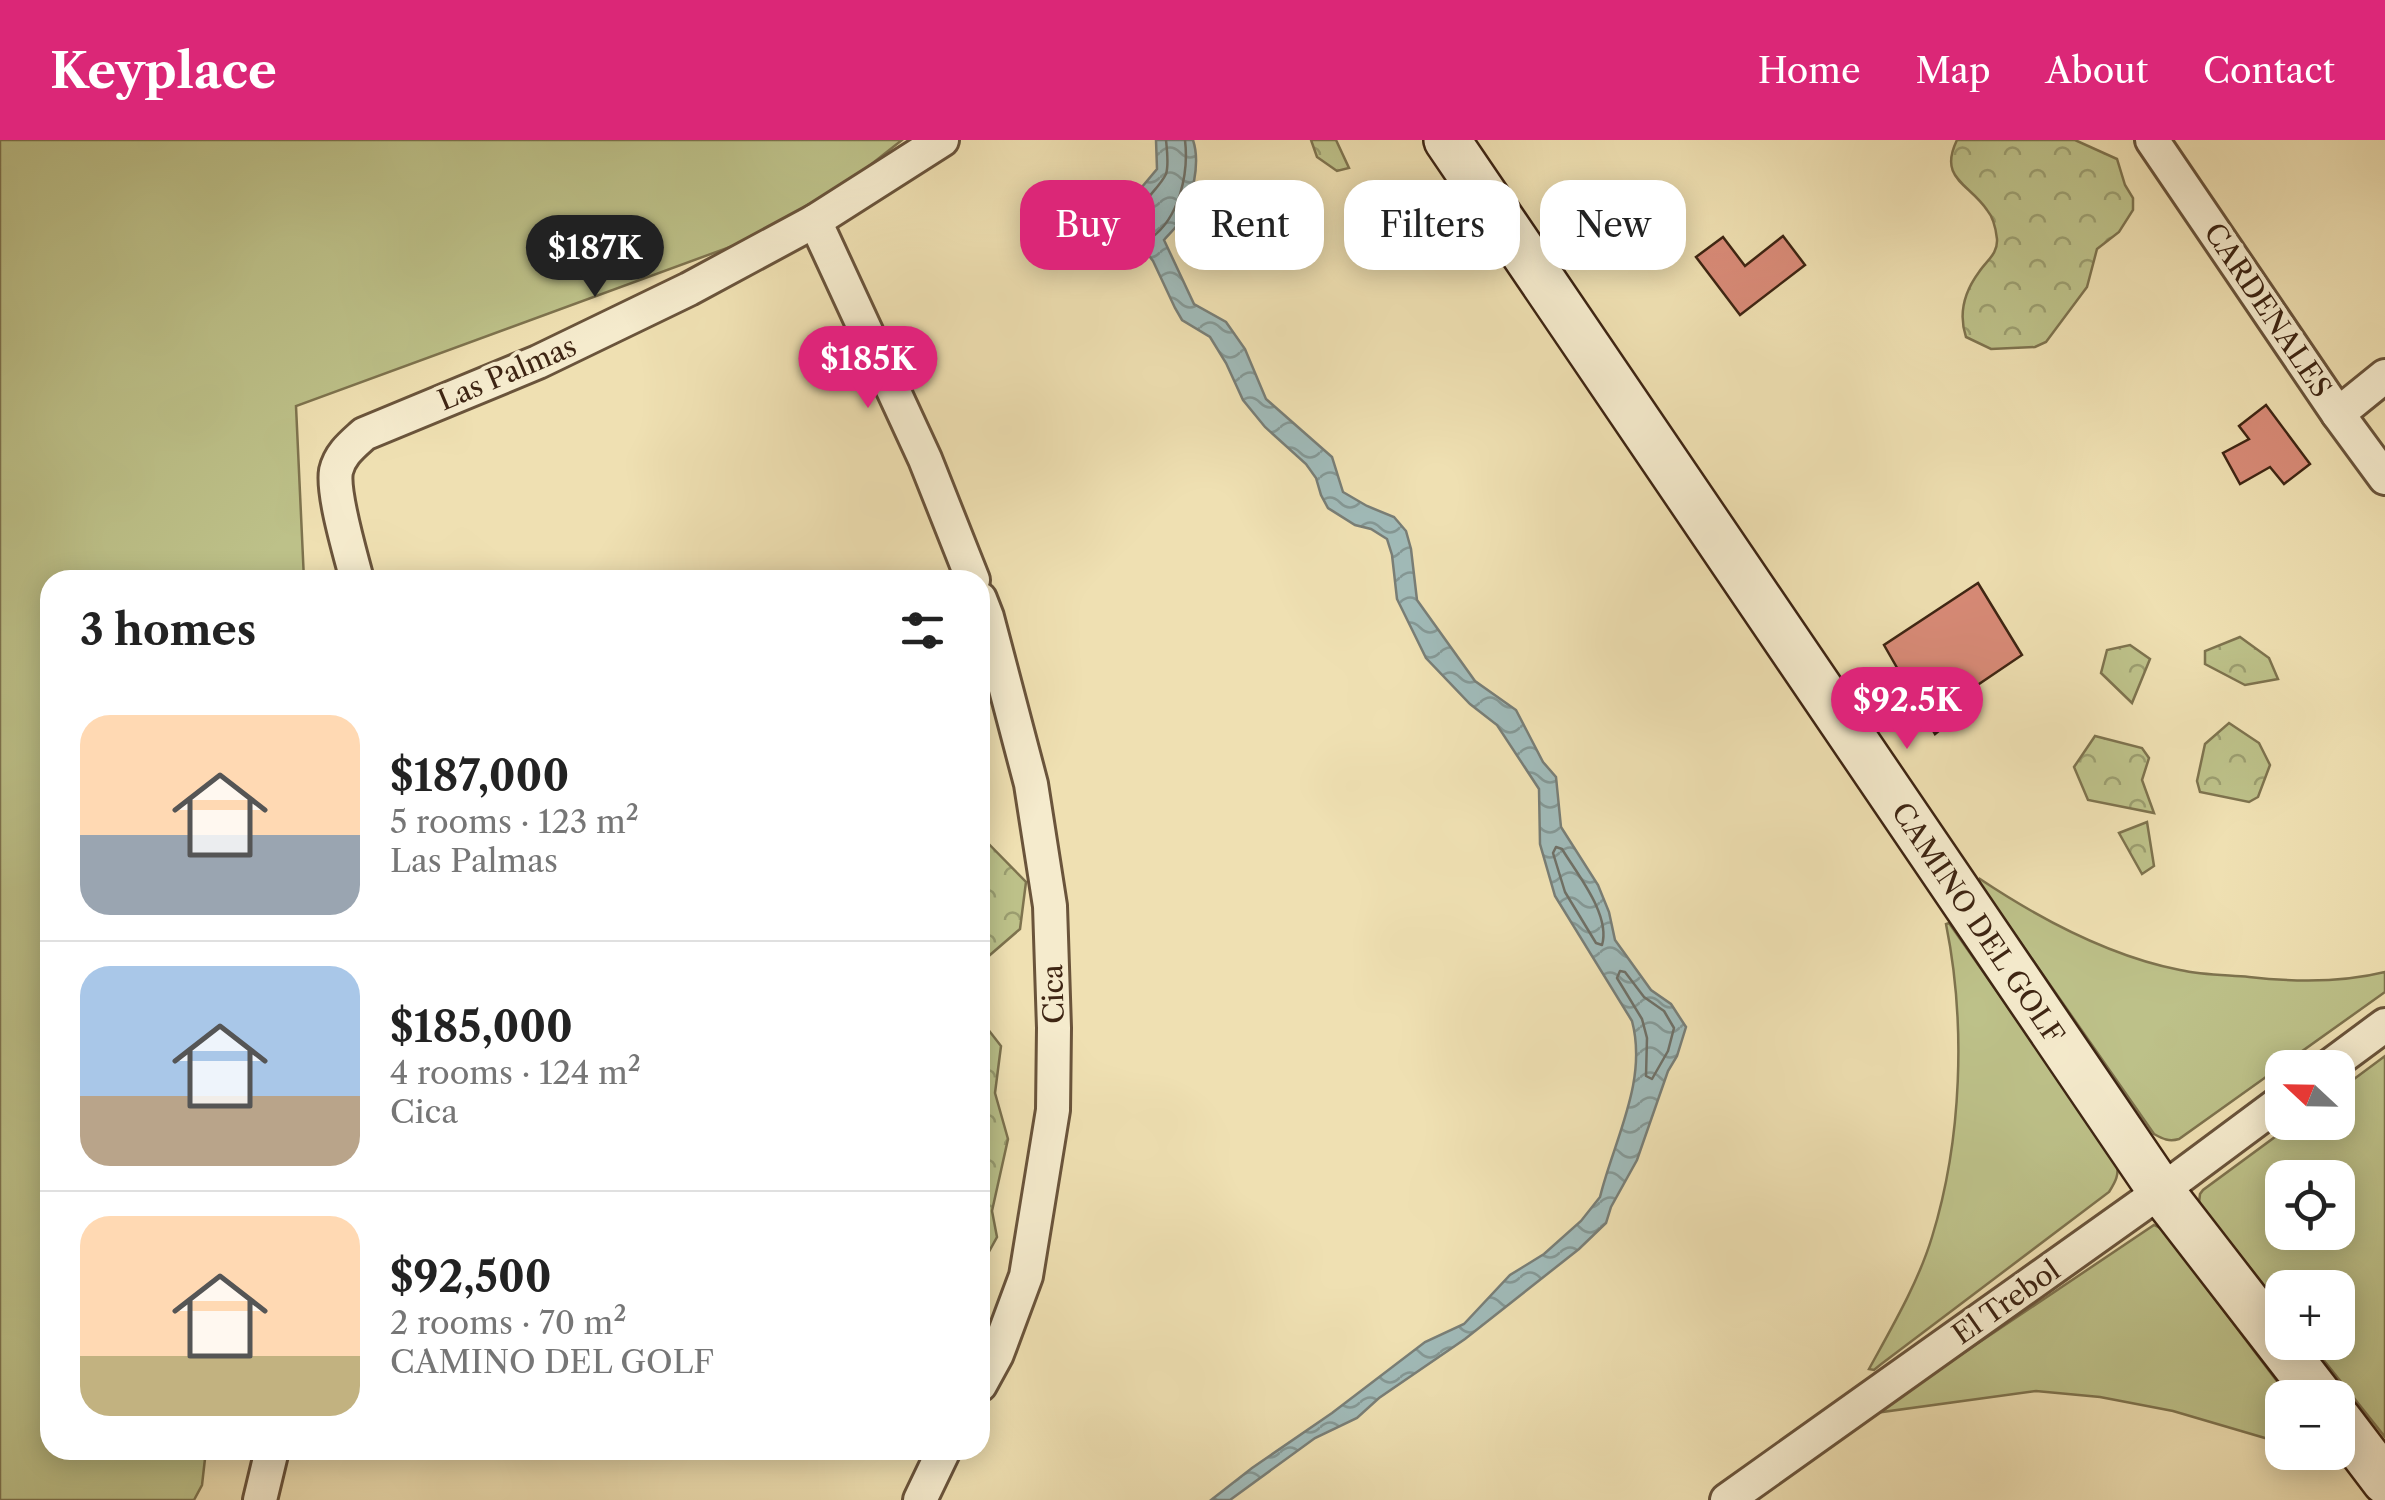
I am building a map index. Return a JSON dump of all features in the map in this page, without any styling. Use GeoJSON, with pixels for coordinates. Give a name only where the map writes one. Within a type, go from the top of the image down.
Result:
{"type":"FeatureCollection","features":[{"type":"Feature","properties":{"kind":"street","name":"Las Palmas"},"geometry":{"type":"LineString","coordinates":[[355,570],[344,532],[336,473],[345,451],[364,434],[538,362],[689,289],[815,221],[942,140]]}},
{"type":"Feature","properties":{"kind":"street","name":"CAMINO DEL GOLF"},"geometry":{"type":"LineString","coordinates":[[1447,140],[2161,1191],[2307,1380]]}},
{"type":"Feature","properties":{"kind":"street","name":"CARDENALES"},"geometry":{"type":"LineString","coordinates":[[2152,140],[2385,478]]}},
{"type":"Feature","properties":{"kind":"street"},"geometry":{"type":"LineString","coordinates":[[815,221],[925,459],[968,570]]}},
{"type":"Feature","properties":{"kind":"street"},"geometry":{"type":"LineString","coordinates":[[2338,414],[2385,376]]}},
{"type":"Feature","properties":{"kind":"street","name":"Cica"},"geometry":{"type":"LineString","coordinates":[[990,626],[1032,784],[1050,906],[1054,1028],[1054,1110],[1026,1276],[990,1368]]}},
{"type":"Feature","properties":{"kind":"street"},"geometry":{"type":"LineString","coordinates":[[2352,1050],[2385,1025]]}},
{"type":"Feature","properties":{"kind":"street","name":"El Trebol"},"geometry":{"type":"LineString","coordinates":[[1726,1500],[2265,1114]]}},
{"type":"Feature","properties":{"kind":"street"},"geometry":{"type":"LineString","coordinates":[[2355,1441],[2385,1480]]}},
{"type":"Feature","properties":{"kind":"street"},"geometry":{"type":"LineString","coordinates":[[260,1500],[270,1460]]}},
{"type":"Feature","properties":{"kind":"street"},"geometry":{"type":"LineString","coordinates":[[920,1500],[939,1460]]}},
{"type":"Feature","properties":{"kind":"green space"},"geometry":{"type":"Polygon","coordinates":[[[0,140],[902,140],[798,222],[296,406],[304,570],[40,570],[40,1460],[205,1460],[202,1485],[194,1500],[0,1500],[0,140]]]}},
{"type":"Feature","properties":{"kind":"green space"},"geometry":{"type":"Polygon","coordinates":[[[1311,140],[1336,140],[1349,168],[1337,171],[1317,157],[1311,140]]]}},
{"type":"Feature","properties":{"kind":"green space"},"geometry":{"type":"Polygon","coordinates":[[[1957,140],[2075,140],[2117,159],[2133,198],[2133,210],[2119,232],[2097,249],[2087,287],[2046,342],[2035,347],[1991,349],[1966,337],[1963,311],[1967,295],[1994,253],[1997,239],[1989,213],[1953,172],[1952,153],[1957,140]]]}},
{"type":"Feature","properties":{"kind":"green space"},"geometry":{"type":"Polygon","coordinates":[[[2240,637],[2269,658],[2278,679],[2245,685],[2205,664],[2205,651],[2240,637]]]}},
{"type":"Feature","properties":{"kind":"green space"},"geometry":{"type":"Polygon","coordinates":[[[2130,645],[2150,659],[2132,703],[2101,673],[2107,650],[2130,645]]]}},
{"type":"Feature","properties":{"kind":"green space"},"geometry":{"type":"Polygon","coordinates":[[[2229,723],[2259,743],[2270,765],[2258,797],[2249,802],[2200,792],[2197,781],[2205,744],[2229,723]]]}},
{"type":"Feature","properties":{"kind":"green space"},"geometry":{"type":"Polygon","coordinates":[[[2095,736],[2142,748],[2149,758],[2142,780],[2154,813],[2088,800],[2074,767],[2095,736]]]}},
{"type":"Feature","properties":{"kind":"green space"},"geometry":{"type":"Polygon","coordinates":[[[2147,822],[2154,866],[2142,874],[2119,833],[2147,822]]]}},
{"type":"Feature","properties":{"kind":"green space"},"geometry":{"type":"Polygon","coordinates":[[[990,845],[1026,882],[1020,929],[990,955],[990,845]]]}},
{"type":"Feature","properties":{"kind":"green space"},"geometry":{"type":"Polygon","coordinates":[[[1980,879],[2101,946],[2153,964],[2197,973],[2300,981],[2385,972],[2385,992],[2304,1050],[2265,1050],[2265,1078],[2179,1139],[2166,1140],[2154,1134],[1979,883],[1980,879]]]}},
{"type":"Feature","properties":{"kind":"green space"},"geometry":{"type":"Polygon","coordinates":[[[1949,923],[2117,1163],[2117,1175],[2109,1192],[1874,1370],[1869,1369],[1926,1254],[1950,1161],[1958,1041],[1946,924],[1949,923]]]}},
{"type":"Feature","properties":{"kind":"green space"},"geometry":{"type":"Polygon","coordinates":[[[990,1032],[1001,1046],[995,1093],[1008,1139],[992,1211],[997,1237],[990,1250],[990,1032]]]}},
{"type":"Feature","properties":{"kind":"green space"},"geometry":{"type":"Polygon","coordinates":[[[2385,1056],[2385,1437],[2355,1399],[2355,1380],[2340,1380],[2324,1360],[2355,1360],[2355,1270],[2265,1270],[2265,1286],[2199,1203],[2203,1190],[2271,1140],[2355,1140],[2355,1078],[2385,1056]]]}},
{"type":"Feature","properties":{"kind":"green space"},"geometry":{"type":"Polygon","coordinates":[[[2154,1225],[2162,1229],[2276,1380],[2265,1380],[2265,1438],[2173,1411],[2100,1397],[2036,1391],[1882,1412],[1889,1403],[2154,1225]]]}},
{"type":"Feature","properties":{"kind":"water"},"geometry":{"type":"Polygon","coordinates":[[[1156,140],[1193,140],[1194,180],[1175,180],[1175,227],[1164,240],[1175,270],[1194,304],[1226,322],[1245,349],[1266,399],[1332,457],[1343,492],[1394,517],[1406,531],[1417,600],[1475,681],[1516,710],[1543,762],[1556,777],[1561,827],[1598,885],[1615,940],[1651,990],[1671,1004],[1686,1027],[1637,1160],[1606,1223],[1465,1339],[1379,1398],[1357,1418],[1315,1438],[1230,1500],[1211,1500],[1425,1342],[1464,1324],[1510,1275],[1544,1254],[1581,1221],[1600,1197],[1633,1088],[1636,1043],[1632,1021],[1555,896],[1540,844],[1539,789],[1497,725],[1470,704],[1426,658],[1397,599],[1387,539],[1328,508],[1306,464],[1265,427],[1243,400],[1210,337],[1182,320],[1175,308],[1155,265],[1155,180],[1148,180],[1157,169],[1156,140]]]}},
{"type":"Feature","properties":{"kind":"building"},"geometry":{"type":"Polygon","coordinates":[[[1783,236],[1805,265],[1740,315],[1696,257],[1723,237],[1745,266],[1783,236]]]}},
{"type":"Feature","properties":{"kind":"building"},"geometry":{"type":"Polygon","coordinates":[[[2266,405],[2310,464],[2284,484],[2270,467],[2240,484],[2223,453],[2249,439],[2239,426],[2266,405]]]}},
{"type":"Feature","properties":{"kind":"building"},"geometry":{"type":"Polygon","coordinates":[[[1978,583],[2022,655],[1954,701],[1961,713],[1935,734],[1884,645],[1978,583]]]}}]}
